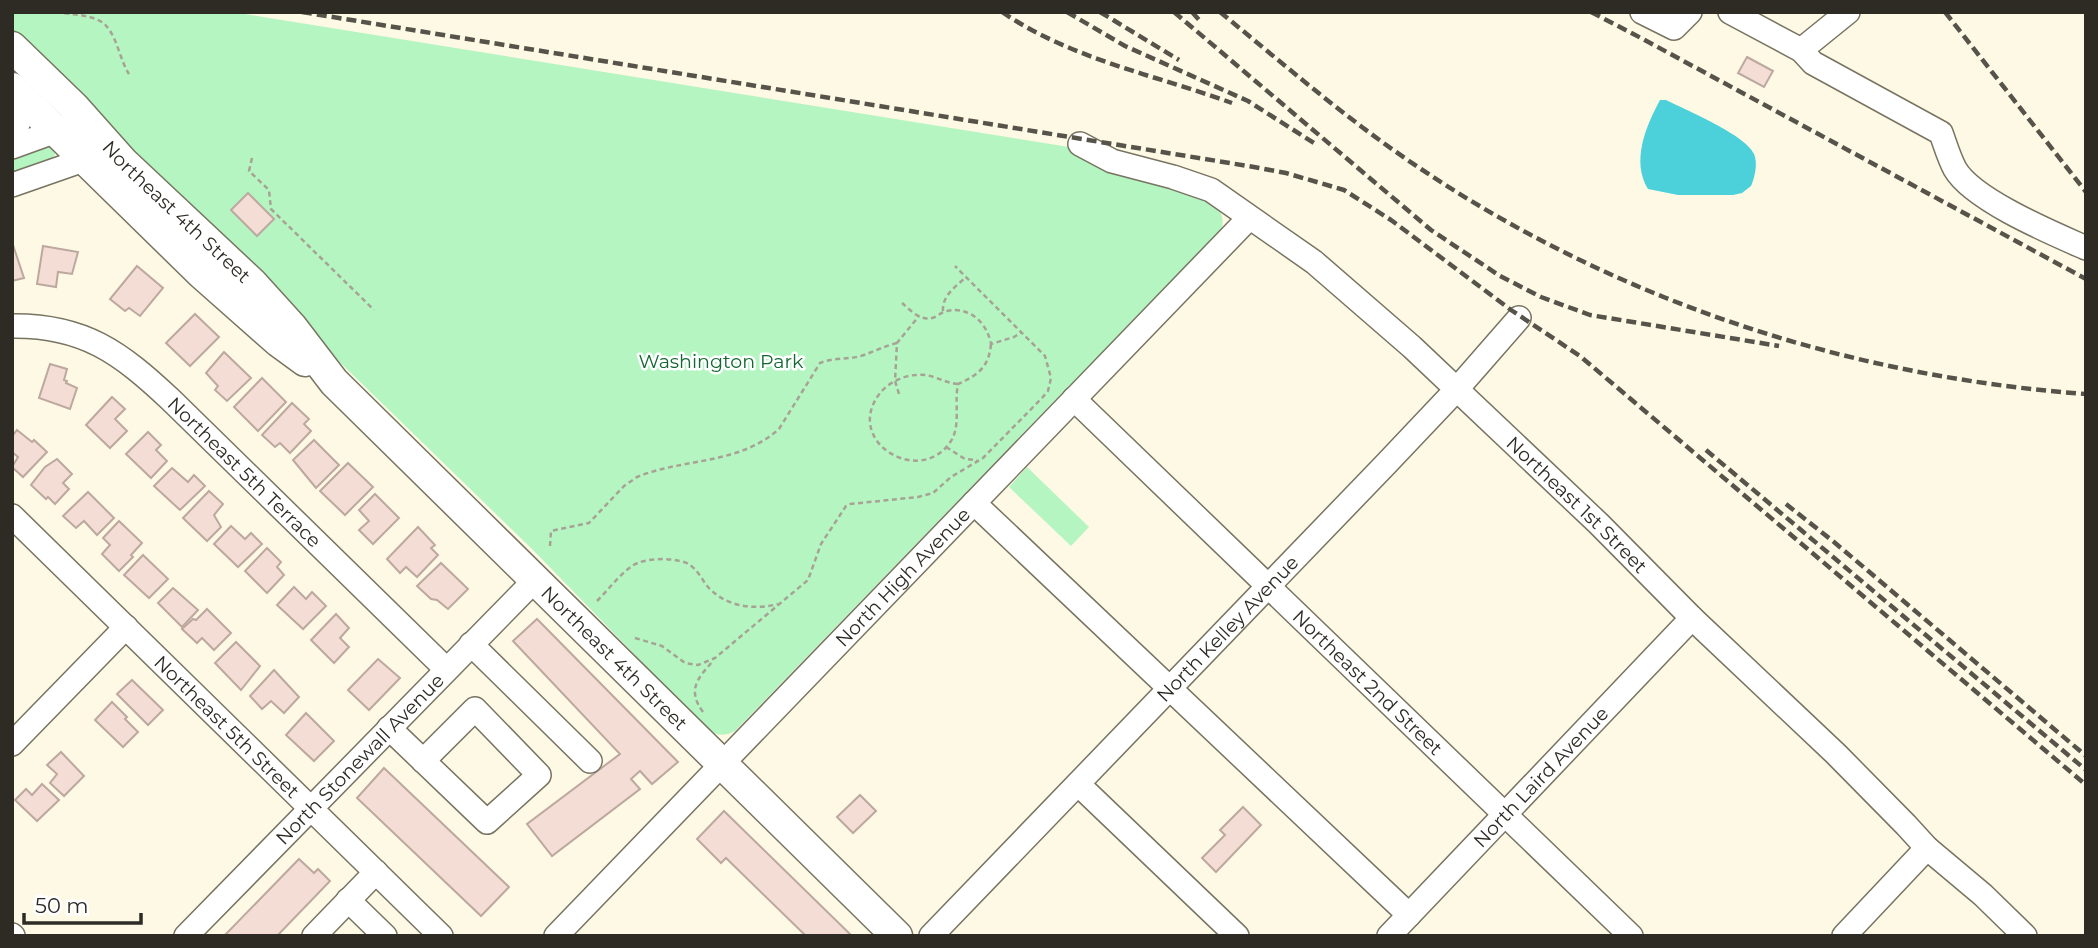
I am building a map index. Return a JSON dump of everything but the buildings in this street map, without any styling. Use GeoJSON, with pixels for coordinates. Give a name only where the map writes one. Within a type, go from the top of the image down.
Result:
{"type":"FeatureCollection","features":[{"type":"Feature","properties":{"kind":"main road","name":"Northeast 4th Street"},"geometry":{"type":"LineString","coordinates":[[12,47],[86,120],[99,155]]}},
{"type":"Feature","properties":{"kind":"main road","name":"Northeast 4th Street"},"geometry":{"type":"LineString","coordinates":[[12,88],[56,131],[99,155],[202,274],[279,342],[334,382],[897,936]]}},
{"type":"Feature","properties":{"kind":"main road"},"geometry":{"type":"LineString","coordinates":[[12,93],[18,113],[12,131]]}},
{"type":"Feature","properties":{"kind":"street"},"geometry":{"type":"LineString","coordinates":[[1643,12],[1674,28],[1690,12]]}},
{"type":"Feature","properties":{"kind":"street"},"geometry":{"type":"LineString","coordinates":[[1730,12],[1801,50],[1813,63],[1941,133],[1955,169],[1972,189],[2042,228],[2086,248]]}},
{"type":"Feature","properties":{"kind":"street"},"geometry":{"type":"LineString","coordinates":[[1801,50],[1848,12]]}},
{"type":"Feature","properties":{"kind":"street"},"geometry":{"type":"LineString","coordinates":[[12,147],[86,120]]}},
{"type":"Feature","properties":{"kind":"street","name":"Northeast 1st Street"},"geometry":{"type":"LineString","coordinates":[[1080,144],[1112,161],[1200,185],[1222,197],[1314,262],[1457,389],[1836,754],[1927,848],[1983,895],[2025,936]]}},
{"type":"Feature","properties":{"kind":"street"},"geometry":{"type":"LineString","coordinates":[[12,185],[99,155]]}},
{"type":"Feature","properties":{"kind":"street","name":"North High Avenue"},"geometry":{"type":"LineString","coordinates":[[556,936],[1249,218]]}},
{"type":"Feature","properties":{"kind":"street","name":"North Kelley Avenue"},"geometry":{"type":"LineString","coordinates":[[930,936],[1457,389],[1519,318]]}},
{"type":"Feature","properties":{"kind":"street","name":"Northeast 5th Terrace"},"geometry":{"type":"LineString","coordinates":[[12,326],[39,326],[70,332],[127,361],[171,400],[446,669]]}},
{"type":"Feature","properties":{"kind":"street","name":"Northeast 2nd Street"},"geometry":{"type":"LineString","coordinates":[[1074,399],[1631,936]]}},
{"type":"Feature","properties":{"kind":"street"},"geometry":{"type":"LineString","coordinates":[[974,503],[1409,915]]}},
{"type":"Feature","properties":{"kind":"street","name":"Northeast 5th Street"},"geometry":{"type":"LineString","coordinates":[[12,516],[441,936]]}},
{"type":"Feature","properties":{"kind":"street","name":"North Stonewall Avenue"},"geometry":{"type":"LineString","coordinates":[[186,936],[535,580]]}},
{"type":"Feature","properties":{"kind":"street","name":"North Laird Avenue"},"geometry":{"type":"LineString","coordinates":[[1389,936],[1692,618]]}},
{"type":"Feature","properties":{"kind":"street"},"geometry":{"type":"LineString","coordinates":[[12,744],[126,627]]}},
{"type":"Feature","properties":{"kind":"street"},"geometry":{"type":"LineString","coordinates":[[471,644],[590,761]]}},
{"type":"Feature","properties":{"kind":"street"},"geometry":{"type":"LineString","coordinates":[[389,728],[423,761],[487,822],[539,775],[475,709],[423,761]]}},
{"type":"Feature","properties":{"kind":"street"},"geometry":{"type":"LineString","coordinates":[[1078,783],[1237,936]]}},
{"type":"Feature","properties":{"kind":"street"},"geometry":{"type":"LineString","coordinates":[[1844,936],[1927,848]]}},
{"type":"Feature","properties":{"kind":"street"},"geometry":{"type":"LineString","coordinates":[[314,936],[376,872]]}},
{"type":"Feature","properties":{"kind":"street"},"geometry":{"type":"LineString","coordinates":[[348,901],[385,936]]}},
{"type":"Feature","properties":{"kind":"path"},"geometry":{"type":"LineString","coordinates":[[56,12],[102,22],[108,28],[128,74]]}},
{"type":"Feature","properties":{"kind":"path"},"geometry":{"type":"LineString","coordinates":[[252,158],[249,171],[269,190],[271,209],[374,310]]}},
{"type":"Feature","properties":{"kind":"path"},"geometry":{"type":"LineString","coordinates":[[704,713],[695,698],[694,688],[715,658],[808,580],[821,544],[846,506],[927,496],[983,458],[1042,398],[1050,384],[1049,364],[1045,356],[955,266]]}},
{"type":"Feature","properties":{"kind":"path"},"geometry":{"type":"LineString","coordinates":[[943,311],[947,295],[965,277]]}},
{"type":"Feature","properties":{"kind":"path"},"geometry":{"type":"LineString","coordinates":[[902,303],[919,316],[931,318],[943,311],[960,311],[975,316],[989,334],[991,344],[988,363],[981,372],[958,384],[944,383],[929,375],[920,374],[895,382],[882,390],[869,420],[870,430],[877,442],[885,451],[913,462],[927,460],[941,453],[952,440],[957,424],[955,398],[958,384]]}},
{"type":"Feature","properties":{"kind":"path"},"geometry":{"type":"LineString","coordinates":[[899,394],[895,382],[897,343],[919,316]]}},
{"type":"Feature","properties":{"kind":"path"},"geometry":{"type":"LineString","coordinates":[[991,344],[1022,332]]}},
{"type":"Feature","properties":{"kind":"path"},"geometry":{"type":"LineString","coordinates":[[550,546],[551,531],[589,523],[624,485],[637,477],[648,472],[744,451],[771,436],[779,429],[820,363],[864,355],[877,348],[897,343]]}},
{"type":"Feature","properties":{"kind":"path"},"geometry":{"type":"LineString","coordinates":[[946,447],[965,459],[975,461],[983,458]]}},
{"type":"Feature","properties":{"kind":"path"},"geometry":{"type":"LineString","coordinates":[[597,601],[624,573],[639,562],[681,561],[693,567],[709,588],[729,601],[753,607],[781,604]]}},
{"type":"Feature","properties":{"kind":"path"},"geometry":{"type":"LineString","coordinates":[[635,638],[662,646],[685,663],[698,665],[715,658]]}},
{"type":"Feature","properties":{"kind":"green space","name":"Washington Park"},"geometry":{"type":"Polygon","coordinates":[[[12,12],[232,12],[1069,147],[1083,157],[1206,197],[1221,214],[1222,228],[735,731],[720,735],[706,728],[535,552],[318,341],[12,33],[12,12]]]}},
{"type":"Feature","properties":{"kind":"green space"},"geometry":{"type":"Polygon","coordinates":[[[47,142],[53,146],[55,155],[49,161],[12,174],[12,153],[47,142]]]}},
{"type":"Feature","properties":{"kind":"green space"},"geometry":{"type":"Polygon","coordinates":[[[1027,467],[1089,527],[1071,546],[1009,487],[1027,467]]]}},
{"type":"Feature","properties":{"kind":"water"},"geometry":{"type":"Polygon","coordinates":[[[1660,100],[1666,100],[1714,124],[1749,147],[1756,162],[1751,186],[1742,193],[1733,195],[1678,195],[1648,189],[1641,167],[1642,144],[1660,100]]]}},
{"type":"Feature","properties":{"kind":"railway"},"geometry":{"type":"LineString","coordinates":[[302,12],[1254,167],[1286,173],[1344,190],[1391,220],[1511,310],[1580,356],[2086,785]]}},
{"type":"Feature","properties":{"kind":"railway"},"geometry":{"type":"LineString","coordinates":[[1002,12],[1056,42],[1085,54],[1232,103]]}},
{"type":"Feature","properties":{"kind":"railway"},"geometry":{"type":"LineString","coordinates":[[1067,12],[1125,46],[1248,101],[1317,145]]}},
{"type":"Feature","properties":{"kind":"railway"},"geometry":{"type":"LineString","coordinates":[[1100,12],[1179,60]]}},
{"type":"Feature","properties":{"kind":"railway"},"geometry":{"type":"LineString","coordinates":[[1174,12],[1431,230],[1500,276],[1541,297],[1590,315],[1779,346]]}},
{"type":"Feature","properties":{"kind":"railway"},"geometry":{"type":"LineString","coordinates":[[1192,12],[1201,22]]}},
{"type":"Feature","properties":{"kind":"railway"},"geometry":{"type":"LineString","coordinates":[[1220,12],[1344,113],[1421,169],[1496,216],[1655,294],[1739,325],[1823,350],[1910,370],[1997,385],[2086,394]]}},
{"type":"Feature","properties":{"kind":"railway"},"geometry":{"type":"LineString","coordinates":[[1591,12],[2086,279]]}},
{"type":"Feature","properties":{"kind":"railway"},"geometry":{"type":"LineString","coordinates":[[1945,12],[2086,192]]}},
{"type":"Feature","properties":{"kind":"railway"},"geometry":{"type":"LineString","coordinates":[[1706,450],[2086,770]]}},
{"type":"Feature","properties":{"kind":"railway"},"geometry":{"type":"LineString","coordinates":[[1786,504],[2086,756]]}}]}
